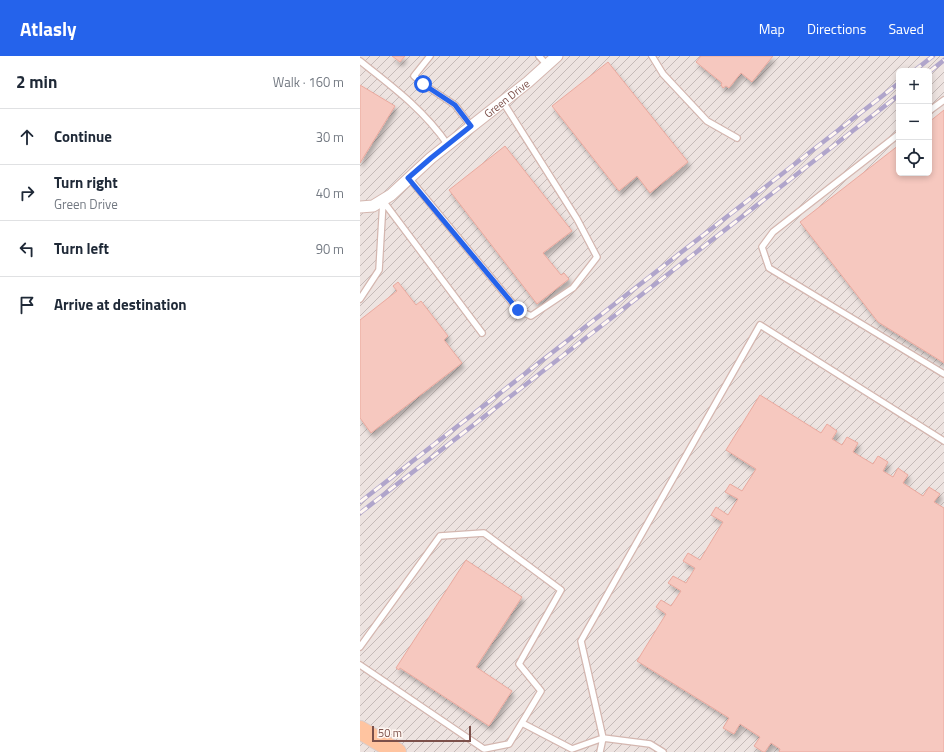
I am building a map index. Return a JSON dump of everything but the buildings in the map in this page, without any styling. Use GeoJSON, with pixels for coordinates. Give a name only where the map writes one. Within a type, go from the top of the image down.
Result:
{"type":"FeatureCollection","features":[{"type":"Feature","properties":{"kind":"main road"},"geometry":{"type":"LineString","coordinates":[[360,730],[396,752]]}},
{"type":"Feature","properties":{"kind":"street","name":"Green Drive"},"geometry":{"type":"LineString","coordinates":[[360,207],[373,206],[383,201],[408,178],[471,126],[503,102],[557,56]]}},
{"type":"Feature","properties":{"kind":"lane"},"geometry":{"type":"LineString","coordinates":[[430,56],[414,76],[423,84],[455,105],[471,126]]}},
{"type":"Feature","properties":{"kind":"lane"},"geometry":{"type":"LineString","coordinates":[[539,56],[547,65]]}},
{"type":"Feature","properties":{"kind":"lane"},"geometry":{"type":"LineString","coordinates":[[652,56],[663,74],[707,121],[737,138]]}},
{"type":"Feature","properties":{"kind":"lane"},"geometry":{"type":"LineString","coordinates":[[360,61],[405,96],[436,128],[448,145]]}},
{"type":"Feature","properties":{"kind":"lane"},"geometry":{"type":"LineString","coordinates":[[932,109],[944,100]]}},
{"type":"Feature","properties":{"kind":"lane"},"geometry":{"type":"LineString","coordinates":[[408,178],[518,310],[531,316],[574,288],[597,257],[577,219],[503,102]]}},
{"type":"Feature","properties":{"kind":"lane"},"geometry":{"type":"LineString","coordinates":[[896,136],[773,232],[762,247],[769,268],[944,374]]}},
{"type":"Feature","properties":{"kind":"lane"},"geometry":{"type":"LineString","coordinates":[[360,299],[379,270],[383,201]]}},
{"type":"Feature","properties":{"kind":"lane"},"geometry":{"type":"LineString","coordinates":[[383,201],[482,333]]}},
{"type":"Feature","properties":{"kind":"lane"},"geometry":{"type":"LineString","coordinates":[[600,752],[603,738],[581,641],[760,325],[944,441]]}},
{"type":"Feature","properties":{"kind":"lane"},"geometry":{"type":"LineString","coordinates":[[360,647],[440,536],[484,532],[561,590],[519,664],[541,691],[509,744],[484,749],[360,665]]}},
{"type":"Feature","properties":{"kind":"lane"},"geometry":{"type":"LineString","coordinates":[[522,723],[572,749],[603,738],[650,744],[663,752]]}},
{"type":"Feature","properties":{"kind":"shaded area"},"geometry":{"type":"Polygon","coordinates":[[[360,56],[944,56],[944,752],[360,752],[360,56]]]}},
{"type":"Feature","properties":{"kind":"railway"},"geometry":{"type":"LineString","coordinates":[[918,68],[933,56]]}},
{"type":"Feature","properties":{"kind":"railway"},"geometry":{"type":"LineString","coordinates":[[932,70],[944,60]]}},
{"type":"Feature","properties":{"kind":"railway"},"geometry":{"type":"LineString","coordinates":[[360,502],[896,85]]}},
{"type":"Feature","properties":{"kind":"railway"},"geometry":{"type":"LineString","coordinates":[[360,513],[896,97]]}},
{"type":"Feature","properties":{"kind":"route"},"geometry":{"type":"LineString","coordinates":[[423,84],[455,105],[471,126],[408,178],[518,310]]}}]}
